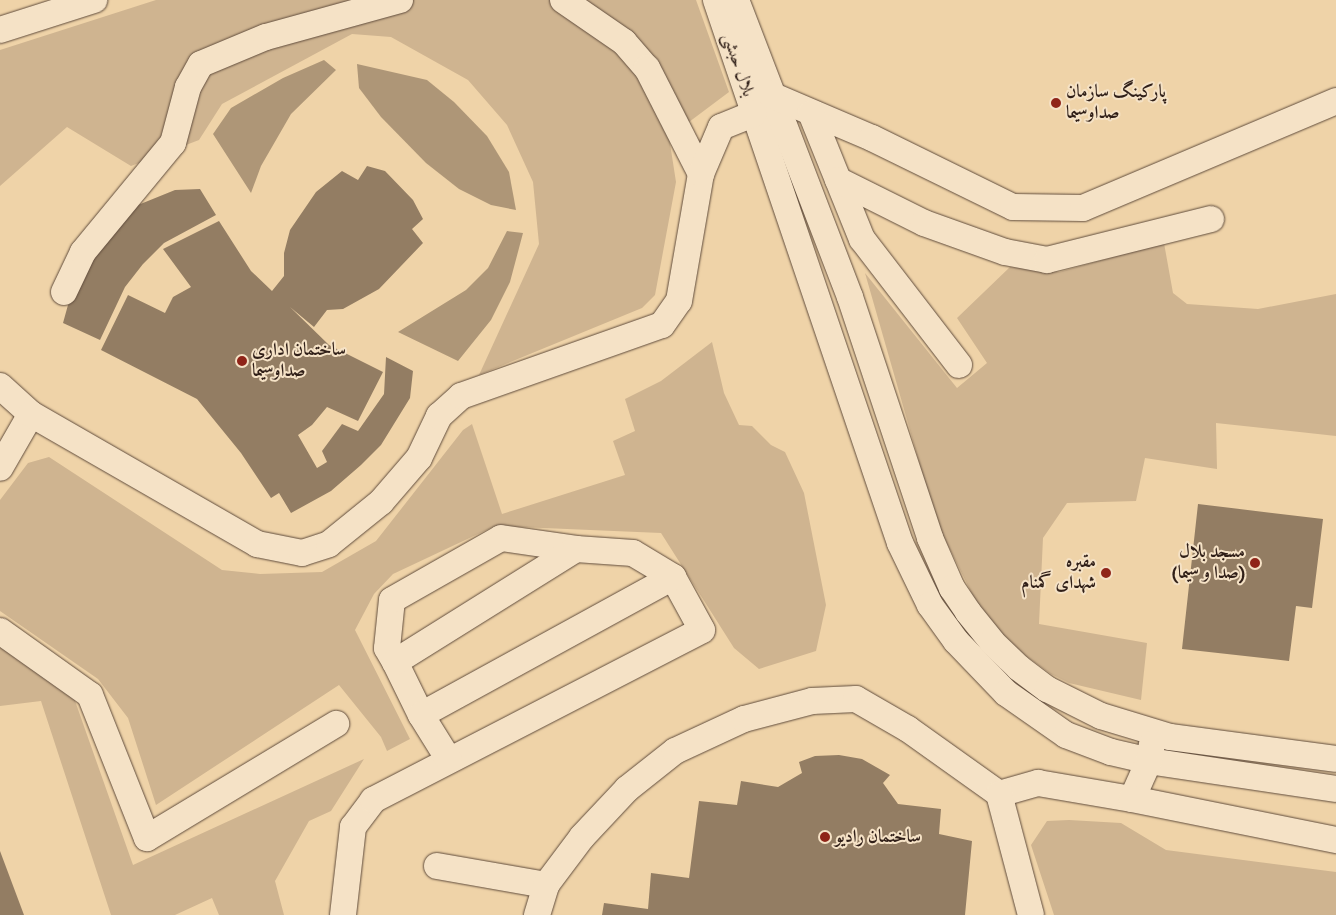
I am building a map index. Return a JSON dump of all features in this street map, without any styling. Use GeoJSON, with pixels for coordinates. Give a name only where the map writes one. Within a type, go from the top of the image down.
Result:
{"type":"FeatureCollection","features":[{"type":"Feature","properties":{"kind":"lane"},"geometry":{"type":"LineString","coordinates":[[0,30],[94,0]]}},
{"type":"Feature","properties":{"kind":"lane"},"geometry":{"type":"LineString","coordinates":[[64,292],[83,252],[173,143],[188,87],[201,64],[266,37],[400,0]]}},
{"type":"Feature","properties":{"kind":"lane"},"geometry":{"type":"LineString","coordinates":[[563,0],[624,42],[647,68],[701,174]]}},
{"type":"Feature","properties":{"kind":"lane","name":"بلال حبشی"},"geometry":{"type":"LineString","coordinates":[[716,0],[742,78],[762,114]]}},
{"type":"Feature","properties":{"kind":"lane"},"geometry":{"type":"LineString","coordinates":[[736,0],[762,114],[788,213],[858,419],[913,573],[930,605],[956,641],[1006,693],[1066,735],[1111,752],[1149,762],[1336,789]]}},
{"type":"Feature","properties":{"kind":"lane"},"geometry":{"type":"LineString","coordinates":[[0,386],[31,414],[257,544],[302,553],[329,544],[382,502],[419,458],[439,416],[462,396],[662,325],[679,301],[701,174],[721,127],[762,114],[811,113],[872,138],[1013,206],[1083,208],[1336,101]]}},
{"type":"Feature","properties":{"kind":"lane"},"geometry":{"type":"LineString","coordinates":[[811,113],[862,239],[959,365]]}},
{"type":"Feature","properties":{"kind":"lane"},"geometry":{"type":"LineString","coordinates":[[762,114],[814,205],[850,297],[942,567],[968,612],[992,642],[1020,668],[1073,704],[1124,725],[1153,734],[1336,758]]}},
{"type":"Feature","properties":{"kind":"lane"},"geometry":{"type":"LineString","coordinates":[[838,180],[924,223],[1005,252],[1047,260],[1211,219]]}},
{"type":"Feature","properties":{"kind":"lane"},"geometry":{"type":"LineString","coordinates":[[788,213],[814,205]]}},
{"type":"Feature","properties":{"kind":"lane"},"geometry":{"type":"LineString","coordinates":[[858,419],[888,412]]}},
{"type":"Feature","properties":{"kind":"lane"},"geometry":{"type":"LineString","coordinates":[[0,468],[31,414]]}},
{"type":"Feature","properties":{"kind":"lane"},"geometry":{"type":"LineString","coordinates":[[343,915],[353,827],[372,800],[702,630],[673,577],[633,553],[576,549],[501,538],[392,600],[387,648],[396,662],[420,715],[449,760]]}},
{"type":"Feature","properties":{"kind":"lane"},"geometry":{"type":"LineString","coordinates":[[396,662],[576,549]]}},
{"type":"Feature","properties":{"kind":"lane"},"geometry":{"type":"LineString","coordinates":[[420,715],[673,577]]}},
{"type":"Feature","properties":{"kind":"lane"},"geometry":{"type":"LineString","coordinates":[[0,631],[90,695],[147,838],[336,724]]}},
{"type":"Feature","properties":{"kind":"lane"},"geometry":{"type":"LineString","coordinates":[[537,915],[546,885],[582,837],[627,789],[675,752],[744,719],[812,701],[856,698],[908,729],[999,794],[1031,915]]}},
{"type":"Feature","properties":{"kind":"lane"},"geometry":{"type":"LineString","coordinates":[[1132,799],[1149,762],[1153,734]]}},
{"type":"Feature","properties":{"kind":"lane"},"geometry":{"type":"LineString","coordinates":[[999,794],[1038,783],[1132,799],[1336,840]]}},
{"type":"Feature","properties":{"kind":"lane"},"geometry":{"type":"LineString","coordinates":[[436,866],[546,885]]}},
{"type":"Feature","properties":{"kind":"shaded area"},"geometry":{"type":"Polygon","coordinates":[[[156,0],[696,0],[729,92],[669,137],[676,182],[655,295],[642,308],[479,375],[539,244],[533,182],[507,125],[468,80],[391,37],[352,34],[222,104],[199,140],[131,166],[67,127],[0,186],[0,50],[156,0]]]}},
{"type":"Feature","properties":{"kind":"shaded area"},"geometry":{"type":"Polygon","coordinates":[[[324,60],[336,70],[291,114],[261,166],[251,193],[213,134],[231,108],[283,78],[324,60]]]}},
{"type":"Feature","properties":{"kind":"shaded area"},"geometry":{"type":"Polygon","coordinates":[[[357,64],[427,80],[454,102],[487,136],[509,172],[516,210],[491,205],[459,189],[426,163],[381,117],[359,88],[357,64]]]}},
{"type":"Feature","properties":{"kind":"shaded area"},"geometry":{"type":"Polygon","coordinates":[[[507,231],[523,233],[510,282],[491,320],[458,361],[398,332],[466,290],[488,268],[507,231]]]}},
{"type":"Feature","properties":{"kind":"shaded area"},"geometry":{"type":"Polygon","coordinates":[[[1164,243],[1173,293],[1187,304],[1258,309],[1336,294],[1336,436],[1216,423],[1217,469],[1145,458],[1136,501],[1067,503],[1043,538],[1039,624],[1147,643],[1141,700],[1069,683],[1051,674],[1026,656],[996,628],[973,596],[936,521],[865,273],[957,388],[987,363],[957,318],[1010,267],[1059,272],[1164,243]]]}},
{"type":"Feature","properties":{"kind":"shaded area"},"geometry":{"type":"Polygon","coordinates":[[[712,342],[724,393],[739,425],[752,426],[771,445],[785,452],[804,493],[826,605],[816,651],[759,669],[734,648],[661,533],[495,526],[393,574],[374,594],[355,630],[410,739],[387,751],[381,737],[339,685],[156,805],[128,718],[98,679],[0,611],[0,500],[28,463],[49,457],[222,570],[260,574],[322,572],[376,541],[463,430],[472,424],[502,514],[625,475],[613,441],[635,431],[625,399],[661,381],[712,342]]]}},
{"type":"Feature","properties":{"kind":"shaded area"},"geometry":{"type":"Polygon","coordinates":[[[0,644],[74,698],[133,865],[364,759],[331,811],[309,821],[275,881],[284,915],[219,915],[212,898],[175,915],[111,915],[41,701],[0,706],[0,644]]]}},
{"type":"Feature","properties":{"kind":"shaded area"},"geometry":{"type":"Polygon","coordinates":[[[1069,820],[1121,823],[1166,850],[1336,872],[1336,915],[1054,915],[1031,845],[1047,821],[1069,820]]]}},
{"type":"Feature","properties":{"kind":"building","name":"ساختمان اداری صداوسیما"},"geometry":{"type":"Polygon","coordinates":[[[367,166],[385,171],[413,200],[423,219],[412,229],[423,243],[379,289],[343,309],[327,310],[314,327],[290,307],[329,345],[383,372],[358,421],[327,407],[312,425],[298,435],[317,468],[327,462],[322,451],[342,424],[358,431],[384,394],[386,357],[413,371],[410,398],[381,445],[361,465],[331,491],[291,513],[279,493],[271,498],[241,453],[197,399],[101,350],[128,295],[165,313],[173,297],[191,287],[163,249],[219,221],[251,271],[272,291],[284,276],[284,253],[290,230],[316,192],[342,171],[358,180],[367,166]]]}},
{"type":"Feature","properties":{"kind":"building"},"geometry":{"type":"Polygon","coordinates":[[[200,189],[216,215],[164,243],[143,264],[125,287],[100,340],[63,323],[76,276],[138,205],[175,190],[200,189]]]}},
{"type":"Feature","properties":{"kind":"building","name":"مسجد بلال (صدا و سیما)"},"geometry":{"type":"Polygon","coordinates":[[[1198,504],[1323,519],[1312,608],[1296,606],[1289,661],[1182,649],[1198,504]]]}},
{"type":"Feature","properties":{"kind":"building","name":"ساختمان رادیو"},"geometry":{"type":"Polygon","coordinates":[[[839,755],[862,759],[890,775],[883,783],[898,804],[941,809],[939,834],[972,841],[965,915],[602,915],[604,903],[648,909],[651,873],[689,878],[699,801],[737,805],[741,781],[778,787],[802,773],[799,762],[815,756],[839,755]]]}},
{"type":"Feature","properties":{"kind":"building"},"geometry":{"type":"Polygon","coordinates":[[[0,851],[24,915],[0,915],[0,851]]]}},
{"type":"Feature","properties":{"kind":"place","name":"پارکینگ سازمان صداوسیما"},"geometry":{"type":"Point","coordinates":[1056,103]}},
{"type":"Feature","properties":{"kind":"place","name":"ساختمان اداری صداوسیما"},"geometry":{"type":"Point","coordinates":[242,361]}},
{"type":"Feature","properties":{"kind":"place","name":"مسجد بلال (صدا و سیما)"},"geometry":{"type":"Point","coordinates":[1255,563]}},
{"type":"Feature","properties":{"kind":"place","name":"مقبره شهدای گمنام"},"geometry":{"type":"Point","coordinates":[1106,573]}},
{"type":"Feature","properties":{"kind":"place","name":"ساختمان رادیو"},"geometry":{"type":"Point","coordinates":[825,837]}}]}
